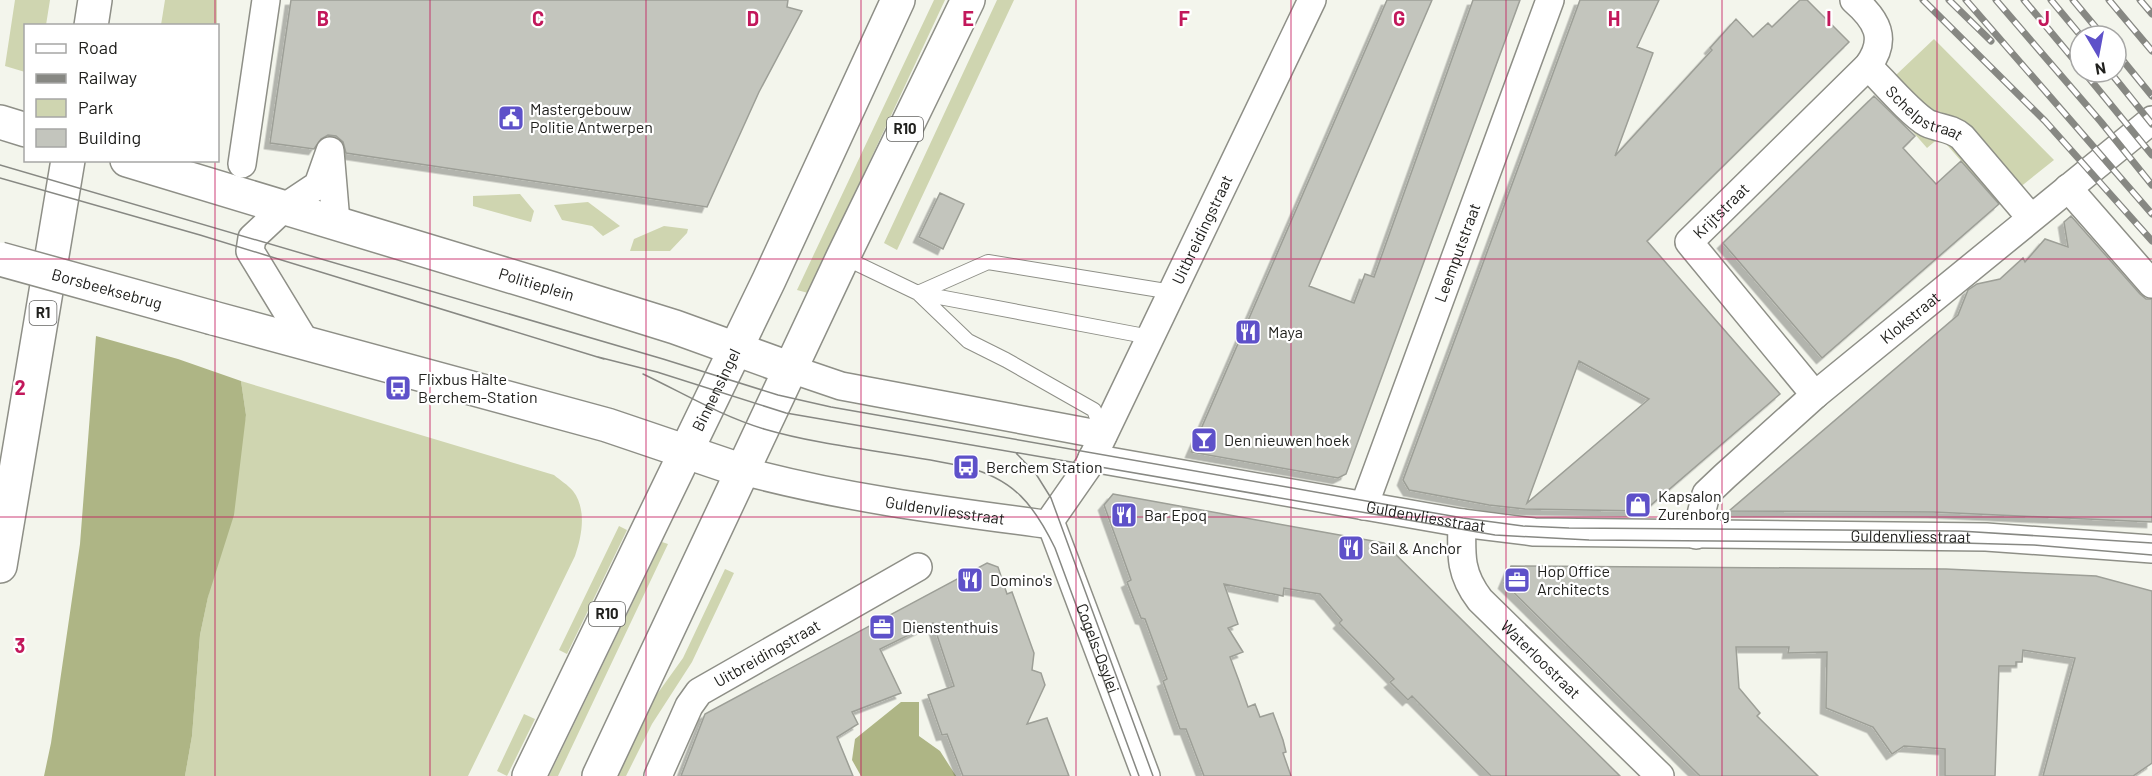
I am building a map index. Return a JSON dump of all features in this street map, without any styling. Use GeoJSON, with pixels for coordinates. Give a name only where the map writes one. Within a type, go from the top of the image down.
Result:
{"type":"FeatureCollection","features":[{"type":"Feature","properties":{"kind":"main road"},"geometry":{"type":"LineString","coordinates":[[91,24],[95,0]]}},
{"type":"Feature","properties":{"kind":"main road","name":"Binnensingel"},"geometry":{"type":"LineString","coordinates":[[529,776],[735,350],[898,0]]}},
{"type":"Feature","properties":{"kind":"main road","name":"R10"},"geometry":{"type":"LineString","coordinates":[[599,776],[843,257],[968,0]]}},
{"type":"Feature","properties":{"kind":"main road"},"geometry":{"type":"LineString","coordinates":[[0,122],[24,129]]}},
{"type":"Feature","properties":{"kind":"main road","name":"R1"},"geometry":{"type":"LineString","coordinates":[[0,566],[68,162]]}},
{"type":"Feature","properties":{"kind":"main road"},"geometry":{"type":"LineString","coordinates":[[133,162],[208,185]]}},
{"type":"Feature","properties":{"kind":"main road","name":"Politieplein"},"geometry":{"type":"LineString","coordinates":[[208,185],[336,222],[652,320],[791,369]]}},
{"type":"Feature","properties":{"kind":"main road","name":"Borsbeeksebrug"},"geometry":{"type":"LineString","coordinates":[[0,259],[306,343]]}},
{"type":"Feature","properties":{"kind":"main road"},"geometry":{"type":"LineString","coordinates":[[306,343],[607,425],[743,471]]}},
{"type":"Feature","properties":{"kind":"street"},"geometry":{"type":"LineString","coordinates":[[208,185],[242,164],[266,0]]}},
{"type":"Feature","properties":{"kind":"street","name":"Uitbreidingstraat"},"geometry":{"type":"LineString","coordinates":[[1098,446],[1312,0]]}},
{"type":"Feature","properties":{"kind":"street","name":"Leemputstraat"},"geometry":{"type":"LineString","coordinates":[[1364,506],[1550,0]]}},
{"type":"Feature","properties":{"kind":"street"},"geometry":{"type":"LineString","coordinates":[[1854,0],[1868,12],[1880,41],[1876,56],[1868,66]]}},
{"type":"Feature","properties":{"kind":"street","name":"Schelpstraat"},"geometry":{"type":"LineString","coordinates":[[1868,66],[1919,117],[1929,124],[1953,129],[1962,137],[2031,218]]}},
{"type":"Feature","properties":{"kind":"street","name":"Krijtstraat"},"geometry":{"type":"LineString","coordinates":[[1815,395],[1689,242],[1868,66]]}},
{"type":"Feature","properties":{"kind":"street","name":"Klokstraat"},"geometry":{"type":"LineString","coordinates":[[1696,535],[1706,494],[1815,395],[2152,120]]}},
{"type":"Feature","properties":{"kind":"street"},"geometry":{"type":"LineString","coordinates":[[306,343],[250,251],[252,238],[283,206],[318,185],[330,151],[336,222]]}},
{"type":"Feature","properties":{"kind":"street"},"geometry":{"type":"LineString","coordinates":[[242,164],[283,206]]}},
{"type":"Feature","properties":{"kind":"street"},"geometry":{"type":"LineString","coordinates":[[2068,188],[2152,284]]}},
{"type":"Feature","properties":{"kind":"street","name":"Guldenvliesstraat"},"geometry":{"type":"LineString","coordinates":[[791,369],[841,386],[1098,446],[1364,506],[1462,524],[1534,532],[1986,537],[2152,549]]}},
{"type":"Feature","properties":{"kind":"street"},"geometry":{"type":"LineString","coordinates":[[1050,521],[1079,481],[1098,446]]}},
{"type":"Feature","properties":{"kind":"street","name":"Guldenvliesstraat"},"geometry":{"type":"LineString","coordinates":[[743,471],[795,485],[893,504],[1037,524],[1050,521]]}},
{"type":"Feature","properties":{"kind":"street","name":"Cogels-Osylei"},"geometry":{"type":"LineString","coordinates":[[1050,521],[1146,776]]}},
{"type":"Feature","properties":{"kind":"street","name":"Waterloostraat"},"geometry":{"type":"LineString","coordinates":[[1462,524],[1461,557],[1469,586],[1660,776]]}},
{"type":"Feature","properties":{"kind":"street","name":"Uitbreidingstraat"},"geometry":{"type":"LineString","coordinates":[[658,776],[693,699],[699,692],[918,567]]}},
{"type":"Feature","properties":{"kind":"lane"},"geometry":{"type":"LineString","coordinates":[[843,257],[918,294],[1150,338]]}},
{"type":"Feature","properties":{"kind":"lane"},"geometry":{"type":"LineString","coordinates":[[918,294],[988,262],[1172,292]]}},
{"type":"Feature","properties":{"kind":"lane"},"geometry":{"type":"LineString","coordinates":[[918,294],[968,340],[1094,410],[1098,446]]}},
{"type":"Feature","properties":{"kind":"green space"},"geometry":{"type":"Polygon","coordinates":[[[15,0],[50,0],[46,24],[24,24],[24,72],[5,66],[15,0]]]}},
{"type":"Feature","properties":{"kind":"green space"},"geometry":{"type":"Polygon","coordinates":[[[165,0],[217,0],[217,24],[161,24],[165,0]]]}},
{"type":"Feature","properties":{"kind":"green space"},"geometry":{"type":"Polygon","coordinates":[[[934,0],[945,0],[808,293],[797,290],[934,0]]]}},
{"type":"Feature","properties":{"kind":"green space"},"geometry":{"type":"Polygon","coordinates":[[[997,0],[1014,0],[897,250],[884,243],[997,0]]]}},
{"type":"Feature","properties":{"kind":"green space"},"geometry":{"type":"Polygon","coordinates":[[[1934,39],[2054,160],[1999,204],[1940,137],[1927,148],[1878,92],[1934,39]]]}},
{"type":"Feature","properties":{"kind":"green space"},"geometry":{"type":"Polygon","coordinates":[[[520,194],[534,211],[531,222],[473,206],[473,196],[520,194]]]}},
{"type":"Feature","properties":{"kind":"green space"},"geometry":{"type":"Polygon","coordinates":[[[588,202],[620,226],[603,236],[592,226],[562,220],[554,205],[588,202]]]}},
{"type":"Feature","properties":{"kind":"green space"},"geometry":{"type":"Polygon","coordinates":[[[664,226],[688,229],[670,251],[630,251],[634,239],[664,226]]]}},
{"type":"Feature","properties":{"kind":"green space"},"geometry":{"type":"Polygon","coordinates":[[[96,336],[178,359],[241,381],[246,415],[234,515],[208,597],[200,635],[192,736],[185,776],[44,776],[51,743],[80,544],[96,336]]]}},
{"type":"Feature","properties":{"kind":"green space"},"geometry":{"type":"Polygon","coordinates":[[[241,381],[554,475],[571,489],[577,498],[582,523],[575,556],[468,776],[185,776],[192,736],[200,635],[246,415],[241,381]]]}},
{"type":"Feature","properties":{"kind":"green space"},"geometry":{"type":"Polygon","coordinates":[[[619,526],[627,530],[567,654],[559,650],[619,526]]]}},
{"type":"Feature","properties":{"kind":"green space"},"geometry":{"type":"Polygon","coordinates":[[[662,542],[668,544],[558,776],[549,776],[662,542]]]}},
{"type":"Feature","properties":{"kind":"green space"},"geometry":{"type":"Polygon","coordinates":[[[725,569],[734,573],[692,662],[652,724],[626,776],[618,776],[655,697],[683,658],[725,569]]]}},
{"type":"Feature","properties":{"kind":"green space"},"geometry":{"type":"Polygon","coordinates":[[[901,702],[919,702],[919,736],[940,751],[956,776],[861,776],[852,760],[855,739],[901,702]]]}},
{"type":"Feature","properties":{"kind":"green space"},"geometry":{"type":"Polygon","coordinates":[[[524,714],[535,719],[507,776],[497,771],[524,714]]]}},
{"type":"Feature","properties":{"kind":"building","name":"Mastergebouw Politie Antwerpen"},"geometry":{"type":"Polygon","coordinates":[[[291,0],[788,0],[787,7],[802,11],[759,92],[707,207],[346,153],[343,142],[336,136],[328,135],[321,139],[314,149],[270,143],[291,0]]]}},
{"type":"Feature","properties":{"kind":"building"},"geometry":{"type":"Polygon","coordinates":[[[1387,0],[1432,0],[1309,286],[1354,303],[1365,274],[1374,277],[1473,0],[1520,0],[1346,474],[1338,478],[1191,452],[1387,0]]]}},
{"type":"Feature","properties":{"kind":"building"},"geometry":{"type":"Polygon","coordinates":[[[1580,0],[1659,0],[1637,47],[1653,53],[1615,156],[1712,50],[1710,48],[1736,19],[1753,37],[1768,23],[1772,27],[1800,0],[1807,0],[1849,42],[1647,241],[1780,394],[1644,511],[1525,509],[1489,505],[1409,490],[1403,480],[1580,0]],[[1579,361],[1527,503],[1649,399],[1579,361]]]}},
{"type":"Feature","properties":{"kind":"building"},"geometry":{"type":"Polygon","coordinates":[[[1874,96],[1915,136],[1903,148],[1936,184],[1961,161],[1999,204],[1822,358],[1723,243],[1874,96]]]}},
{"type":"Feature","properties":{"kind":"building"},"geometry":{"type":"Polygon","coordinates":[[[940,193],[964,204],[943,249],[919,237],[940,193]]]}},
{"type":"Feature","properties":{"kind":"building"},"geometry":{"type":"Polygon","coordinates":[[[2071,216],[2140,294],[2146,299],[2152,299],[2152,522],[1933,512],[1729,511],[1958,315],[1968,290],[1977,284],[2000,279],[2023,258],[2025,262],[2045,239],[2068,247],[2064,222],[2071,216]]]}},
{"type":"Feature","properties":{"kind":"building"},"geometry":{"type":"Polygon","coordinates":[[[1113,494],[1384,543],[1620,776],[1491,776],[1412,696],[1408,700],[1390,682],[1394,679],[1339,623],[1342,620],[1320,594],[1284,588],[1283,596],[1224,584],[1238,624],[1228,628],[1243,652],[1230,657],[1248,707],[1255,704],[1260,717],[1273,713],[1283,740],[1286,752],[1283,753],[1291,776],[1204,776],[1186,729],[1180,729],[1163,681],[1167,679],[1145,619],[1141,618],[1127,582],[1131,580],[1104,505],[1113,494]]]}},
{"type":"Feature","properties":{"kind":"building"},"geometry":{"type":"Polygon","coordinates":[[[987,563],[998,567],[1007,594],[1012,592],[1034,653],[1032,670],[1041,673],[1045,685],[1027,724],[1047,718],[1069,776],[963,776],[947,734],[942,735],[928,695],[954,686],[933,623],[880,649],[901,693],[852,712],[858,724],[837,737],[853,776],[681,776],[705,714],[987,563]]]}},
{"type":"Feature","properties":{"kind":"building"},"geometry":{"type":"Polygon","coordinates":[[[1511,566],[1946,569],[2096,576],[2152,591],[2152,763],[2133,776],[2043,776],[2075,658],[2023,650],[2022,662],[2016,662],[2016,666],[1999,666],[1995,776],[1945,776],[1945,749],[1904,746],[1892,754],[1873,727],[1826,708],[1827,652],[1788,653],[1789,647],[1736,647],[1739,688],[1760,713],[1757,716],[1818,776],[1700,776],[1504,583],[1511,566]]]}},
{"type":"Feature","properties":{"kind":"tram line"},"geometry":{"type":"LineString","coordinates":[[0,165],[663,359],[778,395],[831,407],[1463,518],[1523,526],[1960,531],[2152,543]]}},
{"type":"Feature","properties":{"kind":"tram line"},"geometry":{"type":"LineString","coordinates":[[0,178],[200,235],[604,359]]}},
{"type":"Feature","properties":{"kind":"tram line"},"geometry":{"type":"LineString","coordinates":[[598,357],[657,372],[786,413],[1495,535],[1589,540],[2034,545],[2152,555]]}},
{"type":"Feature","properties":{"kind":"tram line"},"geometry":{"type":"LineString","coordinates":[[643,374],[717,411],[764,429],[814,441],[966,467],[983,472],[1010,487],[1021,496],[1039,519],[1055,548],[1139,776]]}},
{"type":"Feature","properties":{"kind":"tram line"},"geometry":{"type":"LineString","coordinates":[[1016,453],[1036,474],[1051,498],[1153,776]]}},
{"type":"Feature","properties":{"kind":"railway"},"geometry":{"type":"LineString","coordinates":[[1923,0],[2045,121],[2152,241]]}},
{"type":"Feature","properties":{"kind":"railway"},"geometry":{"type":"LineString","coordinates":[[1949,0],[1991,41]]}},
{"type":"Feature","properties":{"kind":"railway"},"geometry":{"type":"LineString","coordinates":[[1966,0],[2152,214]]}},
{"type":"Feature","properties":{"kind":"railway"},"geometry":{"type":"LineString","coordinates":[[1996,0],[2152,185]]}},
{"type":"Feature","properties":{"kind":"railway"},"geometry":{"type":"LineString","coordinates":[[2024,0],[2068,53]]}},
{"type":"Feature","properties":{"kind":"railway"},"geometry":{"type":"LineString","coordinates":[[2051,0],[2071,24]]}},
{"type":"Feature","properties":{"kind":"railway"},"geometry":{"type":"LineString","coordinates":[[2073,0],[2093,24]]}},
{"type":"Feature","properties":{"kind":"railway"},"geometry":{"type":"LineString","coordinates":[[2109,0],[2152,51]]}},
{"type":"Feature","properties":{"kind":"railway"},"geometry":{"type":"LineString","coordinates":[[2140,0],[2152,14]]}},
{"type":"Feature","properties":{"kind":"railway"},"geometry":{"type":"LineString","coordinates":[[2128,67],[2152,96]]}},
{"type":"Feature","properties":{"kind":"railway"},"geometry":{"type":"LineString","coordinates":[[2094,84],[2152,155]]}},
{"type":"Feature","properties":{"kind":"railway"},"geometry":{"type":"LineString","coordinates":[[2120,84],[2152,124]]}},
{"type":"Feature","properties":{"kind":"place","name":"Mastergebouw Politie Antwerpen"},"geometry":{"type":"Point","coordinates":[511,118]}},
{"type":"Feature","properties":{"kind":"place","name":"Maya"},"geometry":{"type":"Point","coordinates":[1248,332]}},
{"type":"Feature","properties":{"kind":"place","name":"Flixbus Halte Berchem-Station"},"geometry":{"type":"Point","coordinates":[398,388]}},
{"type":"Feature","properties":{"kind":"place","name":"Den nieuwen hoek"},"geometry":{"type":"Point","coordinates":[1204,440]}},
{"type":"Feature","properties":{"kind":"place","name":"Berchem Station"},"geometry":{"type":"Point","coordinates":[966,467]}},
{"type":"Feature","properties":{"kind":"place","name":"Kapsalon Zurenborg"},"geometry":{"type":"Point","coordinates":[1638,505]}},
{"type":"Feature","properties":{"kind":"place","name":"Bar Epoq"},"geometry":{"type":"Point","coordinates":[1124,515]}},
{"type":"Feature","properties":{"kind":"place","name":"Sail & Anchor"},"geometry":{"type":"Point","coordinates":[1351,548]}},
{"type":"Feature","properties":{"kind":"place","name":"Domino's"},"geometry":{"type":"Point","coordinates":[970,580]}},
{"type":"Feature","properties":{"kind":"place","name":"Hop Office Architects"},"geometry":{"type":"Point","coordinates":[1517,580]}},
{"type":"Feature","properties":{"kind":"place","name":"Dienstenthuis"},"geometry":{"type":"Point","coordinates":[882,627]}}]}
